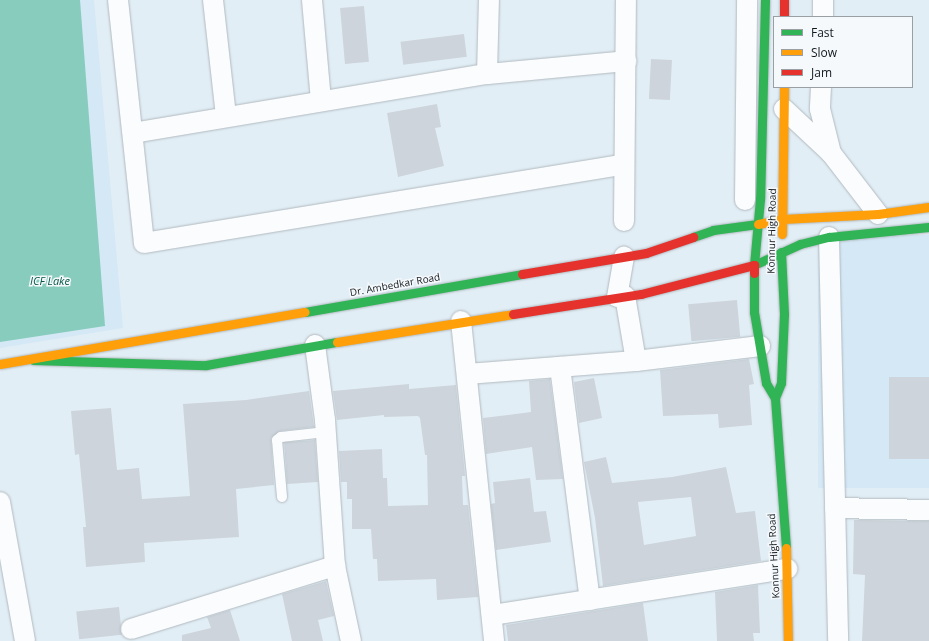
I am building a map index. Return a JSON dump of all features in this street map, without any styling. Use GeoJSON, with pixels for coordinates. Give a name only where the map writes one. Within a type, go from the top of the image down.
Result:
{"type":"FeatureCollection","features":[{"type":"Feature","properties":{"kind":"main road","name":"Konnur High Road"},"geometry":{"type":"LineString","coordinates":[[765,0],[758,224],[754,265],[754,312],[766,383],[775,398]]}},
{"type":"Feature","properties":{"kind":"main road"},"geometry":{"type":"LineString","coordinates":[[784,0],[784,16]]}},
{"type":"Feature","properties":{"kind":"main road","name":"Konnur High Road"},"geometry":{"type":"LineString","coordinates":[[784,88],[783,219],[781,252],[784,314],[781,383],[775,398],[787,569],[788,641]]}},
{"type":"Feature","properties":{"kind":"main road","name":"Dr. Ambedkar Road"},"geometry":{"type":"LineString","coordinates":[[0,364],[33,360],[646,253],[712,230],[783,219],[878,214],[929,207]]}},
{"type":"Feature","properties":{"kind":"main road","name":"Dr. Ambedkar Road"},"geometry":{"type":"LineString","coordinates":[[33,360],[206,365],[315,344],[621,297],[711,278],[754,265],[800,244],[829,238],[929,227]]}},
{"type":"Feature","properties":{"kind":"street"},"geometry":{"type":"LineString","coordinates":[[118,0],[134,133],[144,243],[624,164]]}},
{"type":"Feature","properties":{"kind":"street"},"geometry":{"type":"LineString","coordinates":[[214,0],[226,116]]}},
{"type":"Feature","properties":{"kind":"street"},"geometry":{"type":"LineString","coordinates":[[312,0],[321,100]]}},
{"type":"Feature","properties":{"kind":"street"},"geometry":{"type":"LineString","coordinates":[[487,74],[489,0]]}},
{"type":"Feature","properties":{"kind":"street"},"geometry":{"type":"LineString","coordinates":[[624,221],[626,0]]}},
{"type":"Feature","properties":{"kind":"street"},"geometry":{"type":"LineString","coordinates":[[745,200],[747,0]]}},
{"type":"Feature","properties":{"kind":"street"},"geometry":{"type":"LineString","coordinates":[[823,0],[823,16]]}},
{"type":"Feature","properties":{"kind":"street"},"geometry":{"type":"LineString","coordinates":[[134,133],[321,100],[487,74],[626,61]]}},
{"type":"Feature","properties":{"kind":"street"},"geometry":{"type":"LineString","coordinates":[[821,88],[820,109],[831,153]]}},
{"type":"Feature","properties":{"kind":"street"},"geometry":{"type":"LineString","coordinates":[[784,109],[831,153],[878,214]]}},
{"type":"Feature","properties":{"kind":"street"},"geometry":{"type":"LineString","coordinates":[[829,238],[838,641]]}},
{"type":"Feature","properties":{"kind":"street"},"geometry":{"type":"LineString","coordinates":[[624,256],[621,297],[636,361]]}},
{"type":"Feature","properties":{"kind":"street"},"geometry":{"type":"LineString","coordinates":[[461,321],[494,641]]}},
{"type":"Feature","properties":{"kind":"street"},"geometry":{"type":"LineString","coordinates":[[315,344],[326,432],[335,566],[351,641]]}},
{"type":"Feature","properties":{"kind":"street"},"geometry":{"type":"LineString","coordinates":[[467,374],[636,361],[760,346]]}},
{"type":"Feature","properties":{"kind":"street"},"geometry":{"type":"LineString","coordinates":[[560,367],[590,600]]}},
{"type":"Feature","properties":{"kind":"street"},"geometry":{"type":"LineString","coordinates":[[0,502],[25,641]]}},
{"type":"Feature","properties":{"kind":"street"},"geometry":{"type":"LineString","coordinates":[[835,508],[929,510]]}},
{"type":"Feature","properties":{"kind":"street"},"geometry":{"type":"LineString","coordinates":[[130,630],[335,566]]}},
{"type":"Feature","properties":{"kind":"street"},"geometry":{"type":"LineString","coordinates":[[492,615],[787,569]]}},
{"type":"Feature","properties":{"kind":"lane"},"geometry":{"type":"LineString","coordinates":[[282,497],[277,440],[281,437],[326,432]]}},
{"type":"Feature","properties":{"kind":"shaded area","name":"ICF Lake"},"geometry":{"type":"Polygon","coordinates":[[[0,0],[94,0],[123,328],[0,348],[0,0]]]}},
{"type":"Feature","properties":{"kind":"shaded area"},"geometry":{"type":"Polygon","coordinates":[[[818,235],[929,235],[929,488],[818,488],[818,235]]]}},
{"type":"Feature","properties":{"kind":"water","name":"ICF Lake"},"geometry":{"type":"Polygon","coordinates":[[[0,0],[80,0],[105,326],[0,342],[0,0]]]}},
{"type":"Feature","properties":{"kind":"building"},"geometry":{"type":"Polygon","coordinates":[[[364,6],[369,62],[345,64],[340,8],[364,6]]]}},
{"type":"Feature","properties":{"kind":"building"},"geometry":{"type":"Polygon","coordinates":[[[464,34],[467,57],[403,65],[400,42],[464,34]]]}},
{"type":"Feature","properties":{"kind":"building"},"geometry":{"type":"Polygon","coordinates":[[[651,59],[672,60],[670,100],[649,99],[651,59]]]}},
{"type":"Feature","properties":{"kind":"building"},"geometry":{"type":"Polygon","coordinates":[[[437,104],[441,127],[435,128],[444,166],[398,177],[387,113],[437,104]]]}},
{"type":"Feature","properties":{"kind":"building"},"geometry":{"type":"Polygon","coordinates":[[[737,300],[740,337],[691,341],[688,304],[737,300]]]}},
{"type":"Feature","properties":{"kind":"building"},"geometry":{"type":"Polygon","coordinates":[[[749,359],[754,384],[749,385],[752,425],[719,428],[718,414],[663,416],[660,370],[749,359]]]}},
{"type":"Feature","properties":{"kind":"building"},"geometry":{"type":"Polygon","coordinates":[[[889,377],[929,377],[929,459],[889,459],[889,377]]]}},
{"type":"Feature","properties":{"kind":"building"},"geometry":{"type":"Polygon","coordinates":[[[594,378],[602,418],[579,423],[574,382],[594,378]]]}},
{"type":"Feature","properties":{"kind":"building"},"geometry":{"type":"Polygon","coordinates":[[[550,379],[563,479],[536,480],[532,447],[486,454],[483,418],[531,412],[529,381],[550,379]]]}},
{"type":"Feature","properties":{"kind":"building"},"geometry":{"type":"Polygon","coordinates":[[[409,384],[409,389],[456,385],[465,476],[462,476],[463,505],[468,505],[478,597],[437,600],[436,579],[378,581],[377,559],[373,559],[371,529],[352,529],[352,499],[347,499],[347,482],[341,482],[339,451],[382,449],[383,478],[387,478],[388,506],[428,505],[427,455],[425,455],[420,418],[418,416],[384,417],[384,415],[337,420],[333,391],[409,384]]]}},
{"type":"Feature","properties":{"kind":"building"},"geometry":{"type":"Polygon","coordinates":[[[309,391],[314,427],[280,431],[271,438],[274,485],[236,489],[239,537],[144,543],[145,562],[86,567],[83,527],[86,527],[79,454],[75,455],[71,411],[111,408],[117,470],[139,468],[142,499],[190,496],[183,404],[246,400],[309,391]]]}},
{"type":"Feature","properties":{"kind":"building"},"geometry":{"type":"Polygon","coordinates":[[[315,440],[318,482],[287,484],[284,442],[315,440]]]}},
{"type":"Feature","properties":{"kind":"building"},"geometry":{"type":"Polygon","coordinates":[[[606,457],[612,483],[672,477],[726,467],[736,513],[755,511],[761,561],[603,586],[595,518],[584,462],[606,457]],[[691,497],[638,502],[644,545],[696,536],[691,497]]]}},
{"type":"Feature","properties":{"kind":"building"},"geometry":{"type":"Polygon","coordinates":[[[530,478],[534,512],[546,511],[551,542],[496,550],[491,504],[495,503],[493,482],[530,478]]]}},
{"type":"Feature","properties":{"kind":"building"},"geometry":{"type":"Polygon","coordinates":[[[854,520],[929,521],[929,641],[862,641],[865,575],[853,574],[854,520]]]}},
{"type":"Feature","properties":{"kind":"building"},"geometry":{"type":"Polygon","coordinates":[[[326,581],[334,616],[318,620],[323,641],[292,641],[282,594],[326,581]]]}},
{"type":"Feature","properties":{"kind":"building"},"geometry":{"type":"Polygon","coordinates":[[[758,585],[760,633],[753,633],[754,641],[717,641],[715,592],[758,585]]]}},
{"type":"Feature","properties":{"kind":"building"},"geometry":{"type":"Polygon","coordinates":[[[643,603],[648,641],[508,641],[506,625],[643,603]]]}},
{"type":"Feature","properties":{"kind":"building"},"geometry":{"type":"Polygon","coordinates":[[[119,607],[122,635],[79,639],[76,611],[119,607]]]}},
{"type":"Feature","properties":{"kind":"building"},"geometry":{"type":"Polygon","coordinates":[[[230,610],[240,641],[182,641],[182,635],[211,628],[207,617],[230,610]]]}},
{"type":"Feature","properties":{"kind":"traffic: fast"},"geometry":{"type":"LineString","coordinates":[[765,0],[760,199],[754,265],[800,244],[829,237],[929,227]]}},
{"type":"Feature","properties":{"kind":"traffic: fast"},"geometry":{"type":"LineString","coordinates":[[693,237],[713,230],[758,224]]}},
{"type":"Feature","properties":{"kind":"traffic: fast"},"geometry":{"type":"LineString","coordinates":[[781,252],[784,314],[781,383],[775,398],[786,548]]}},
{"type":"Feature","properties":{"kind":"traffic: fast"},"geometry":{"type":"LineString","coordinates":[[754,273],[754,312],[766,383],[775,398]]}},
{"type":"Feature","properties":{"kind":"traffic: fast"},"geometry":{"type":"LineString","coordinates":[[305,312],[522,274]]}},
{"type":"Feature","properties":{"kind":"traffic: fast"},"geometry":{"type":"LineString","coordinates":[[33,360],[206,365],[337,342]]}},
{"type":"Feature","properties":{"kind":"traffic: slow"},"geometry":{"type":"LineString","coordinates":[[782,234],[784,88]]}},
{"type":"Feature","properties":{"kind":"traffic: slow"},"geometry":{"type":"LineString","coordinates":[[758,224],[783,219],[878,214],[929,207]]}},
{"type":"Feature","properties":{"kind":"traffic: slow"},"geometry":{"type":"LineString","coordinates":[[0,364],[305,312]]}},
{"type":"Feature","properties":{"kind":"traffic: slow"},"geometry":{"type":"LineString","coordinates":[[337,342],[513,314]]}},
{"type":"Feature","properties":{"kind":"traffic: slow"},"geometry":{"type":"LineString","coordinates":[[786,548],[788,641]]}},
{"type":"Feature","properties":{"kind":"traffic: jam"},"geometry":{"type":"LineString","coordinates":[[784,0],[784,16]]}},
{"type":"Feature","properties":{"kind":"traffic: jam"},"geometry":{"type":"LineString","coordinates":[[522,274],[646,253],[693,237]]}},
{"type":"Feature","properties":{"kind":"traffic: jam"},"geometry":{"type":"LineString","coordinates":[[513,314],[641,294],[754,265],[754,273]]}}]}
